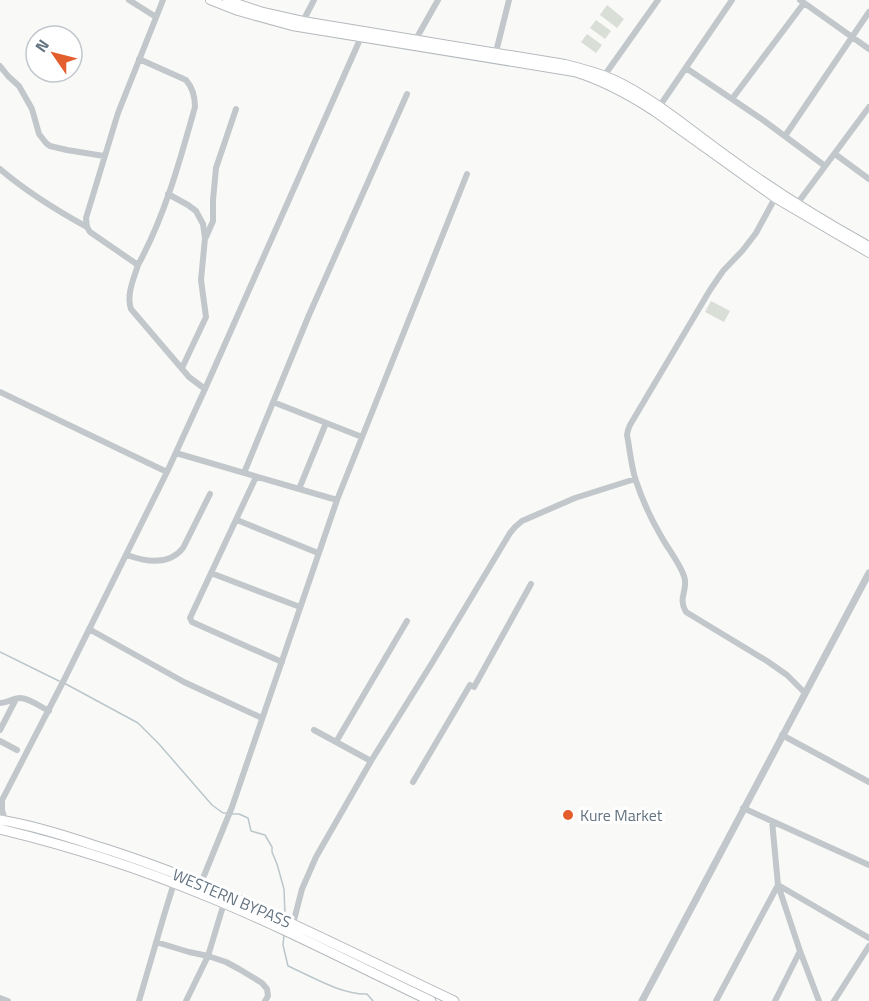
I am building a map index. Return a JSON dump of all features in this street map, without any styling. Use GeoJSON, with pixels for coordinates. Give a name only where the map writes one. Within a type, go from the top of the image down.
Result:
{"type":"FeatureCollection","features":[{"type":"Feature","properties":{"kind":"main road"},"geometry":{"type":"LineString","coordinates":[[210,0],[267,20],[300,27],[416,39],[586,69],[627,86],[797,204],[869,246]]}},
{"type":"Feature","properties":{"kind":"main road"},"geometry":{"type":"LineString","coordinates":[[227,0],[263,12],[362,34],[573,72],[616,88],[636,99],[775,198],[869,253]]}},
{"type":"Feature","properties":{"kind":"main road","name":"WESTERN BYPASS"},"geometry":{"type":"LineString","coordinates":[[2,823],[109,850],[201,883],[431,1001]]}},
{"type":"Feature","properties":{"kind":"main road","name":"WESTERN BYPASS"},"geometry":{"type":"LineString","coordinates":[[2,823],[108,859],[287,926],[454,1001]]}},
{"type":"Feature","properties":{"kind":"street"},"geometry":{"type":"LineString","coordinates":[[129,0],[156,17]]}},
{"type":"Feature","properties":{"kind":"street"},"geometry":{"type":"LineString","coordinates":[[87,226],[86,218],[118,113],[163,0]]}},
{"type":"Feature","properties":{"kind":"street"},"geometry":{"type":"LineString","coordinates":[[303,21],[314,0]]}},
{"type":"Feature","properties":{"kind":"street"},"geometry":{"type":"LineString","coordinates":[[416,39],[438,0]]}},
{"type":"Feature","properties":{"kind":"street"},"geometry":{"type":"LineString","coordinates":[[496,52],[509,0]]}},
{"type":"Feature","properties":{"kind":"street"},"geometry":{"type":"LineString","coordinates":[[604,76],[658,0]]}},
{"type":"Feature","properties":{"kind":"street"},"geometry":{"type":"LineString","coordinates":[[659,107],[732,0]]}},
{"type":"Feature","properties":{"kind":"street"},"geometry":{"type":"LineString","coordinates":[[732,99],[802,1],[869,49]]}},
{"type":"Feature","properties":{"kind":"street"},"geometry":{"type":"LineString","coordinates":[[785,136],[869,12]]}},
{"type":"Feature","properties":{"kind":"street"},"geometry":{"type":"LineString","coordinates":[[2,823],[1,802],[49,711],[176,453],[362,34]]}},
{"type":"Feature","properties":{"kind":"street"},"geometry":{"type":"LineString","coordinates":[[139,59],[186,80],[191,86],[195,107],[168,194],[149,244],[138,265],[129,303],[131,309],[182,368],[205,389]]}},
{"type":"Feature","properties":{"kind":"street"},"geometry":{"type":"LineString","coordinates":[[0,66],[19,86],[32,109],[39,134],[46,143],[67,150],[104,156]]}},
{"type":"Feature","properties":{"kind":"street"},"geometry":{"type":"LineString","coordinates":[[686,68],[825,166]]}},
{"type":"Feature","properties":{"kind":"street"},"geometry":{"type":"LineString","coordinates":[[244,473],[309,315],[407,94]]}},
{"type":"Feature","properties":{"kind":"street"},"geometry":{"type":"LineString","coordinates":[[797,204],[869,107]]}},
{"type":"Feature","properties":{"kind":"street"},"geometry":{"type":"LineString","coordinates":[[206,238],[213,221],[216,168],[236,109]]}},
{"type":"Feature","properties":{"kind":"street"},"geometry":{"type":"LineString","coordinates":[[835,154],[869,178]]}},
{"type":"Feature","properties":{"kind":"street"},"geometry":{"type":"LineString","coordinates":[[0,170],[55,209],[87,226],[94,235],[138,265]]}},
{"type":"Feature","properties":{"kind":"street"},"geometry":{"type":"LineString","coordinates":[[201,883],[231,808],[337,500],[466,174]]}},
{"type":"Feature","properties":{"kind":"street"},"geometry":{"type":"LineString","coordinates":[[168,194],[196,211],[204,224],[206,238],[201,280],[206,317],[182,368]]}},
{"type":"Feature","properties":{"kind":"street"},"geometry":{"type":"LineString","coordinates":[[775,198],[756,233],[723,271],[710,290],[628,430],[635,479],[660,535],[684,575],[685,586],[682,600],[686,612],[767,661],[787,675],[805,693]]}},
{"type":"Feature","properties":{"kind":"street"},"geometry":{"type":"LineString","coordinates":[[0,392],[167,472]]}},
{"type":"Feature","properties":{"kind":"street"},"geometry":{"type":"LineString","coordinates":[[273,402],[362,437]]}},
{"type":"Feature","properties":{"kind":"street"},"geometry":{"type":"LineString","coordinates":[[299,489],[326,423]]}},
{"type":"Feature","properties":{"kind":"street"},"geometry":{"type":"LineString","coordinates":[[176,453],[337,500]]}},
{"type":"Feature","properties":{"kind":"street"},"geometry":{"type":"LineString","coordinates":[[256,477],[190,616],[192,622],[282,662]]}},
{"type":"Feature","properties":{"kind":"street"},"geometry":{"type":"LineString","coordinates":[[287,926],[309,870],[371,761],[510,533],[522,521],[575,498],[635,479]]}},
{"type":"Feature","properties":{"kind":"street"},"geometry":{"type":"LineString","coordinates":[[127,555],[148,561],[167,560],[178,554],[210,494]]}},
{"type":"Feature","properties":{"kind":"street"},"geometry":{"type":"LineString","coordinates":[[237,520],[318,553]]}},
{"type":"Feature","properties":{"kind":"street"},"geometry":{"type":"LineString","coordinates":[[211,573],[300,608]]}},
{"type":"Feature","properties":{"kind":"street"},"geometry":{"type":"LineString","coordinates":[[642,1001],[869,573]]}},
{"type":"Feature","properties":{"kind":"street"},"geometry":{"type":"LineString","coordinates":[[413,782],[531,584]]}},
{"type":"Feature","properties":{"kind":"street"},"geometry":{"type":"LineString","coordinates":[[861,589],[869,592]]}},
{"type":"Feature","properties":{"kind":"street"},"geometry":{"type":"LineString","coordinates":[[336,742],[407,621]]}},
{"type":"Feature","properties":{"kind":"street"},"geometry":{"type":"LineString","coordinates":[[89,629],[184,682],[262,718]]}},
{"type":"Feature","properties":{"kind":"street"},"geometry":{"type":"LineString","coordinates":[[0,703],[24,698],[49,711]]}},
{"type":"Feature","properties":{"kind":"street"},"geometry":{"type":"LineString","coordinates":[[0,730],[16,699]]}},
{"type":"Feature","properties":{"kind":"street"},"geometry":{"type":"LineString","coordinates":[[314,730],[371,761]]}},
{"type":"Feature","properties":{"kind":"street"},"geometry":{"type":"LineString","coordinates":[[782,735],[869,782]]}},
{"type":"Feature","properties":{"kind":"street"},"geometry":{"type":"LineString","coordinates":[[0,741],[16,750]]}},
{"type":"Feature","properties":{"kind":"street"},"geometry":{"type":"LineString","coordinates":[[743,808],[869,865]]}},
{"type":"Feature","properties":{"kind":"street"},"geometry":{"type":"LineString","coordinates":[[772,821],[778,885],[819,1001]]}},
{"type":"Feature","properties":{"kind":"street"},"geometry":{"type":"LineString","coordinates":[[139,1001],[174,883]]}},
{"type":"Feature","properties":{"kind":"street"},"geometry":{"type":"LineString","coordinates":[[778,885],[869,938]]}},
{"type":"Feature","properties":{"kind":"street"},"geometry":{"type":"LineString","coordinates":[[716,1001],[778,885]]}},
{"type":"Feature","properties":{"kind":"street"},"geometry":{"type":"LineString","coordinates":[[186,1001],[208,956],[224,903]]}},
{"type":"Feature","properties":{"kind":"street"},"geometry":{"type":"LineString","coordinates":[[156,942],[226,962],[262,983],[267,989],[268,996],[265,1001]]}},
{"type":"Feature","properties":{"kind":"street"},"geometry":{"type":"LineString","coordinates":[[834,1001],[869,946]]}},
{"type":"Feature","properties":{"kind":"street"},"geometry":{"type":"LineString","coordinates":[[775,1001],[800,951]]}},
{"type":"Feature","properties":{"kind":"street"},"geometry":{"type":"LineString","coordinates":[[0,998],[8,1001]]}},
{"type":"Feature","properties":{"kind":"shaded area"},"geometry":{"type":"Polygon","coordinates":[[[607,5],[624,19],[617,28],[600,15],[607,5]]]}},
{"type":"Feature","properties":{"kind":"shaded area"},"geometry":{"type":"Polygon","coordinates":[[[596,20],[611,31],[605,39],[590,28],[596,20]]]}},
{"type":"Feature","properties":{"kind":"shaded area"},"geometry":{"type":"Polygon","coordinates":[[[587,34],[602,45],[596,53],[581,42],[587,34]]]}},
{"type":"Feature","properties":{"kind":"shaded area"},"geometry":{"type":"Polygon","coordinates":[[[711,301],[730,311],[724,322],[705,312],[711,301]]]}},
{"type":"Feature","properties":{"kind":"waterway"},"geometry":{"type":"LineString","coordinates":[[0,652],[59,681]]}},
{"type":"Feature","properties":{"kind":"waterway"},"geometry":{"type":"LineString","coordinates":[[64,683],[138,723],[212,805],[226,813]]}},
{"type":"Feature","properties":{"kind":"waterway"},"geometry":{"type":"LineString","coordinates":[[231,814],[239,814],[248,818],[251,831],[265,835],[272,847],[284,889],[285,915]]}},
{"type":"Feature","properties":{"kind":"waterway"},"geometry":{"type":"LineString","coordinates":[[284,935],[283,945],[288,966],[337,988],[367,994],[373,1001]]}},
{"type":"Feature","properties":{"kind":"place","name":"Kure Market"},"geometry":{"type":"Point","coordinates":[568,815]}}]}
